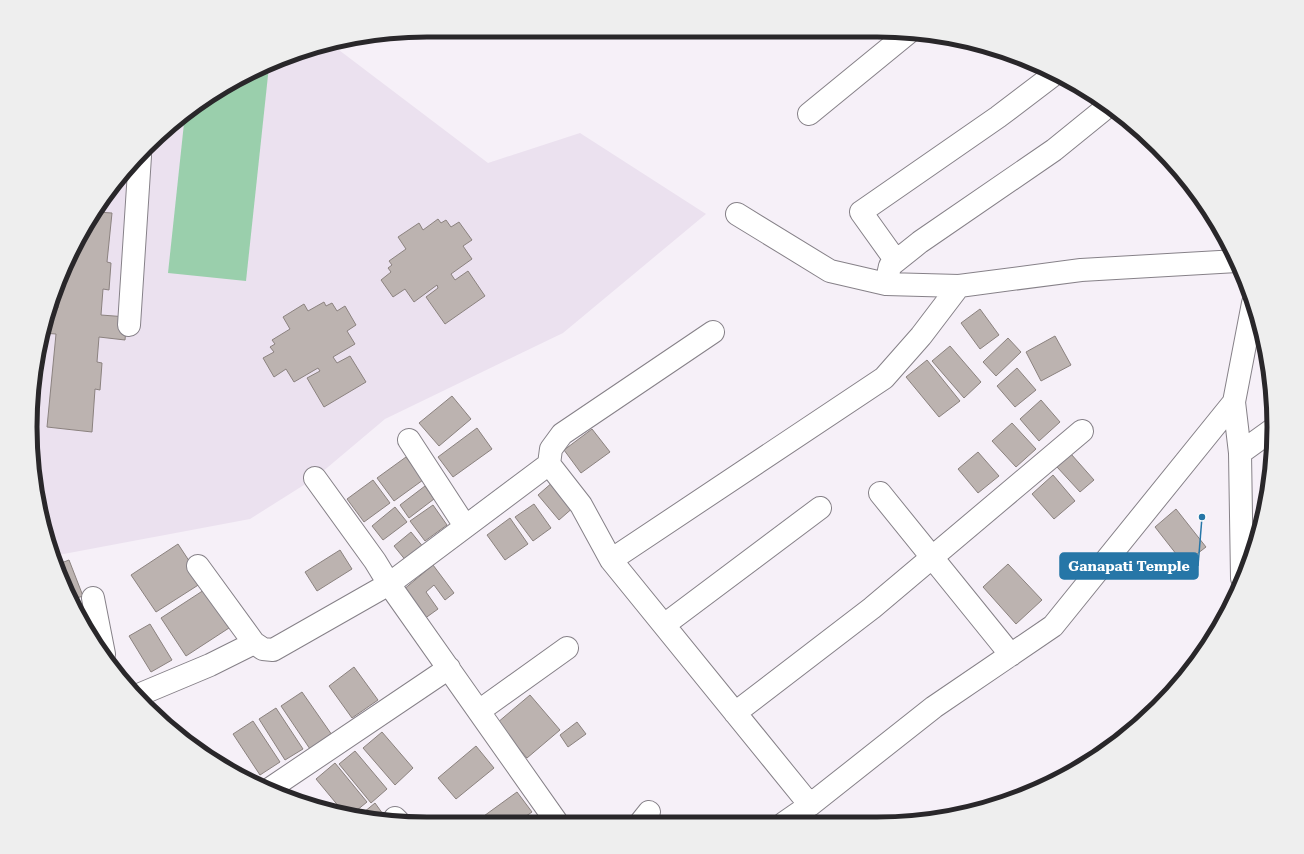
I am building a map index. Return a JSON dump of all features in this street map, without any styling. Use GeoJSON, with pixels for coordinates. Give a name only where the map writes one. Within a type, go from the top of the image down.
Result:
{"type":"FeatureCollection","features":[{"type":"Feature","properties":{"kind":"street"},"geometry":{"type":"LineString","coordinates":[[809,114],[902,38]]}},
{"type":"Feature","properties":{"kind":"street"},"geometry":{"type":"LineString","coordinates":[[896,261],[861,212],[998,117],[1050,78]]}},
{"type":"Feature","properties":{"kind":"street"},"geometry":{"type":"LineString","coordinates":[[886,284],[890,266],[896,261],[920,242],[1054,150],[1103,110]]}},
{"type":"Feature","properties":{"kind":"street"},"geometry":{"type":"LineString","coordinates":[[129,325],[139,164]]}},
{"type":"Feature","properties":{"kind":"street"},"geometry":{"type":"LineString","coordinates":[[737,214],[830,271],[886,284],[959,286],[1081,270],[1230,261]]}},
{"type":"Feature","properties":{"kind":"street"},"geometry":{"type":"LineString","coordinates":[[611,560],[884,378],[921,336],[959,286]]}},
{"type":"Feature","properties":{"kind":"street"},"geometry":{"type":"LineString","coordinates":[[1242,563],[1240,452],[1234,402],[1251,316]]}},
{"type":"Feature","properties":{"kind":"street"},"geometry":{"type":"LineString","coordinates":[[713,332],[562,434],[551,449],[549,464],[581,505],[611,560],[810,804]]}},
{"type":"Feature","properties":{"kind":"street"},"geometry":{"type":"LineString","coordinates":[[792,817],[934,707],[1053,626],[1234,402]]}},
{"type":"Feature","properties":{"kind":"street"},"geometry":{"type":"LineString","coordinates":[[735,713],[872,608],[1082,431]]}},
{"type":"Feature","properties":{"kind":"street"},"geometry":{"type":"LineString","coordinates":[[1240,452],[1267,434]]}},
{"type":"Feature","properties":{"kind":"street"},"geometry":{"type":"LineString","coordinates":[[409,440],[466,526]]}},
{"type":"Feature","properties":{"kind":"street"},"geometry":{"type":"LineString","coordinates":[[198,566],[254,643],[263,649],[273,650],[389,584],[549,464]]}},
{"type":"Feature","properties":{"kind":"street"},"geometry":{"type":"LineString","coordinates":[[315,478],[375,561],[389,584],[553,817]]}},
{"type":"Feature","properties":{"kind":"street"},"geometry":{"type":"LineString","coordinates":[[880,493],[1011,655]]}},
{"type":"Feature","properties":{"kind":"street"},"geometry":{"type":"LineString","coordinates":[[664,625],[820,508]]}},
{"type":"Feature","properties":{"kind":"street"},"geometry":{"type":"LineString","coordinates":[[93,598],[102,642]]}},
{"type":"Feature","properties":{"kind":"street"},"geometry":{"type":"LineString","coordinates":[[142,693],[210,665],[254,643]]}},
{"type":"Feature","properties":{"kind":"street"},"geometry":{"type":"LineString","coordinates":[[479,711],[567,648]]}},
{"type":"Feature","properties":{"kind":"street"},"geometry":{"type":"LineString","coordinates":[[275,786],[449,668]]}},
{"type":"Feature","properties":{"kind":"shaded area"},"geometry":{"type":"Polygon","coordinates":[[[336,48],[488,163],[580,133],[706,214],[563,333],[385,419],[315,478],[250,519],[59,555],[50,528],[40,478],[37,427],[40,376],[44,351],[58,302],[77,255],[103,210],[134,170],[151,151],[170,134],[210,103],[255,77],[302,58],[336,48]]]}},
{"type":"Feature","properties":{"kind":"green space"},"geometry":{"type":"Polygon","coordinates":[[[268,71],[246,281],[168,273],[184,123],[210,103],[232,89],[268,71]]]}},
{"type":"Feature","properties":{"kind":"building"},"geometry":{"type":"Polygon","coordinates":[[[102,212],[112,213],[107,262],[111,263],[109,290],[103,289],[101,315],[127,317],[125,340],[99,337],[97,362],[102,363],[100,390],[95,389],[92,432],[47,427],[56,334],[48,333],[56,308],[58,308],[59,300],[67,278],[89,232],[102,212]]]}},
{"type":"Feature","properties":{"kind":"building"},"geometry":{"type":"Polygon","coordinates":[[[438,219],[441,223],[446,220],[451,227],[459,222],[472,240],[463,246],[472,259],[451,274],[455,280],[468,271],[485,296],[445,324],[426,297],[438,288],[437,285],[414,302],[405,289],[393,297],[381,280],[391,272],[388,268],[392,265],[389,261],[406,249],[398,237],[419,223],[423,230],[438,219]]]}},
{"type":"Feature","properties":{"kind":"building"},"geometry":{"type":"Polygon","coordinates":[[[324,302],[326,306],[332,303],[337,311],[345,306],[356,325],[347,331],[355,344],[333,357],[337,363],[350,356],[366,382],[324,407],[307,378],[320,371],[318,368],[294,382],[286,369],[274,377],[263,358],[274,352],[270,347],[275,344],[272,340],[290,329],[283,317],[304,304],[308,311],[324,302]]]}},
{"type":"Feature","properties":{"kind":"building"},"geometry":{"type":"Polygon","coordinates":[[[980,309],[999,335],[980,349],[961,323],[980,309]]]}},
{"type":"Feature","properties":{"kind":"building"},"geometry":{"type":"Polygon","coordinates":[[[1055,336],[1071,365],[1041,381],[1026,352],[1055,336]]]}},
{"type":"Feature","properties":{"kind":"building"},"geometry":{"type":"Polygon","coordinates":[[[1008,338],[1021,352],[996,376],[983,362],[1008,338]]]}},
{"type":"Feature","properties":{"kind":"building"},"geometry":{"type":"Polygon","coordinates":[[[950,346],[981,382],[964,398],[932,361],[950,346]]]}},
{"type":"Feature","properties":{"kind":"building"},"geometry":{"type":"Polygon","coordinates":[[[927,360],[960,401],[939,417],[906,377],[927,360]]]}},
{"type":"Feature","properties":{"kind":"building"},"geometry":{"type":"Polygon","coordinates":[[[1017,368],[1036,390],[1015,407],[997,386],[1017,368]]]}},
{"type":"Feature","properties":{"kind":"building"},"geometry":{"type":"Polygon","coordinates":[[[452,396],[471,419],[439,446],[419,423],[452,396]]]}},
{"type":"Feature","properties":{"kind":"building"},"geometry":{"type":"Polygon","coordinates":[[[1041,400],[1060,422],[1039,441],[1020,419],[1041,400]]]}},
{"type":"Feature","properties":{"kind":"building"},"geometry":{"type":"Polygon","coordinates":[[[1012,423],[1036,449],[1016,467],[992,441],[1012,423]]]}},
{"type":"Feature","properties":{"kind":"building"},"geometry":{"type":"Polygon","coordinates":[[[477,428],[492,449],[453,477],[438,457],[477,428]]]}},
{"type":"Feature","properties":{"kind":"building"},"geometry":{"type":"Polygon","coordinates":[[[592,429],[610,452],[581,473],[564,450],[592,429]]]}},
{"type":"Feature","properties":{"kind":"building"},"geometry":{"type":"Polygon","coordinates":[[[978,452],[999,476],[978,493],[958,469],[978,452]]]}},
{"type":"Feature","properties":{"kind":"building"},"geometry":{"type":"Polygon","coordinates":[[[1071,454],[1094,480],[1080,492],[1057,467],[1071,454]]]}},
{"type":"Feature","properties":{"kind":"building"},"geometry":{"type":"Polygon","coordinates":[[[406,457],[423,480],[394,501],[377,478],[406,457]]]}},
{"type":"Feature","properties":{"kind":"building"},"geometry":{"type":"Polygon","coordinates":[[[1053,475],[1075,501],[1054,519],[1032,494],[1053,475]]]}},
{"type":"Feature","properties":{"kind":"building"},"geometry":{"type":"Polygon","coordinates":[[[373,480],[390,503],[364,522],[347,499],[373,480]]]}},
{"type":"Feature","properties":{"kind":"building"},"geometry":{"type":"Polygon","coordinates":[[[554,481],[575,506],[559,520],[538,495],[554,481]]]}},
{"type":"Feature","properties":{"kind":"building"},"geometry":{"type":"Polygon","coordinates":[[[425,486],[434,499],[409,518],[400,505],[425,486]]]}},
{"type":"Feature","properties":{"kind":"building"},"geometry":{"type":"Polygon","coordinates":[[[534,504],[551,528],[533,541],[515,517],[534,504]]]}},
{"type":"Feature","properties":{"kind":"building"},"geometry":{"type":"Polygon","coordinates":[[[433,505],[447,525],[425,541],[410,521],[433,505]]]}},
{"type":"Feature","properties":{"kind":"building"},"geometry":{"type":"Polygon","coordinates":[[[395,507],[407,522],[383,540],[372,526],[395,507]]]}},
{"type":"Feature","properties":{"kind":"building"},"geometry":{"type":"Polygon","coordinates":[[[1176,509],[1206,547],[1184,564],[1155,527],[1176,509]]]}},
{"type":"Feature","properties":{"kind":"building"},"geometry":{"type":"Polygon","coordinates":[[[510,518],[528,544],[505,560],[487,535],[510,518]]]}},
{"type":"Feature","properties":{"kind":"building"},"geometry":{"type":"Polygon","coordinates":[[[411,532],[424,548],[407,562],[394,546],[411,532]]]}},
{"type":"Feature","properties":{"kind":"building"},"geometry":{"type":"Polygon","coordinates":[[[178,544],[203,582],[156,612],[131,575],[178,544]]]}},
{"type":"Feature","properties":{"kind":"building"},"geometry":{"type":"Polygon","coordinates":[[[340,550],[352,569],[317,591],[305,572],[340,550]]]}},
{"type":"Feature","properties":{"kind":"building"},"geometry":{"type":"Polygon","coordinates":[[[69,560],[83,596],[77,598],[62,563],[69,560]]]}},
{"type":"Feature","properties":{"kind":"building"},"geometry":{"type":"Polygon","coordinates":[[[1008,564],[1042,600],[1016,624],[983,587],[1008,564]]]}},
{"type":"Feature","properties":{"kind":"building"},"geometry":{"type":"Polygon","coordinates":[[[433,565],[454,593],[445,600],[434,585],[426,592],[438,609],[424,619],[403,590],[433,565]]]}},
{"type":"Feature","properties":{"kind":"building"},"geometry":{"type":"Polygon","coordinates":[[[204,590],[229,628],[186,656],[161,618],[204,590]]]}},
{"type":"Feature","properties":{"kind":"building"},"geometry":{"type":"Polygon","coordinates":[[[150,624],[172,660],[151,672],[129,636],[150,624]]]}},
{"type":"Feature","properties":{"kind":"building"},"geometry":{"type":"Polygon","coordinates":[[[354,667],[378,700],[352,718],[329,686],[354,667]]]}},
{"type":"Feature","properties":{"kind":"building"},"geometry":{"type":"Polygon","coordinates":[[[302,692],[332,735],[310,749],[281,706],[302,692]]]}},
{"type":"Feature","properties":{"kind":"building"},"geometry":{"type":"Polygon","coordinates":[[[530,695],[560,730],[527,758],[497,723],[530,695]]]}},
{"type":"Feature","properties":{"kind":"building"},"geometry":{"type":"Polygon","coordinates":[[[276,708],[303,749],[285,760],[259,719],[276,708]]]}},
{"type":"Feature","properties":{"kind":"building"},"geometry":{"type":"Polygon","coordinates":[[[253,721],[280,762],[260,775],[233,734],[253,721]]]}},
{"type":"Feature","properties":{"kind":"building"},"geometry":{"type":"Polygon","coordinates":[[[577,722],[586,734],[568,747],[560,735],[577,722]]]}},
{"type":"Feature","properties":{"kind":"building"},"geometry":{"type":"Polygon","coordinates":[[[382,732],[413,768],[395,785],[363,748],[382,732]]]}},
{"type":"Feature","properties":{"kind":"building"},"geometry":{"type":"Polygon","coordinates":[[[476,746],[494,768],[456,799],[438,778],[476,746]]]}},
{"type":"Feature","properties":{"kind":"building"},"geometry":{"type":"Polygon","coordinates":[[[355,751],[387,789],[371,803],[339,764],[355,751]]]}},
{"type":"Feature","properties":{"kind":"building"},"geometry":{"type":"Polygon","coordinates":[[[335,763],[367,802],[356,811],[339,807],[316,779],[335,763]]]}},
{"type":"Feature","properties":{"kind":"building"},"geometry":{"type":"Polygon","coordinates":[[[517,792],[532,812],[525,817],[483,817],[517,792]]]}},
{"type":"Feature","properties":{"kind":"building"},"geometry":{"type":"Polygon","coordinates":[[[375,803],[383,815],[376,814],[364,812],[375,803]]]}},
{"type":"Feature","properties":{"kind":"place","name":"Ganapati Temple"},"geometry":{"type":"Point","coordinates":[1202,517]}}]}
